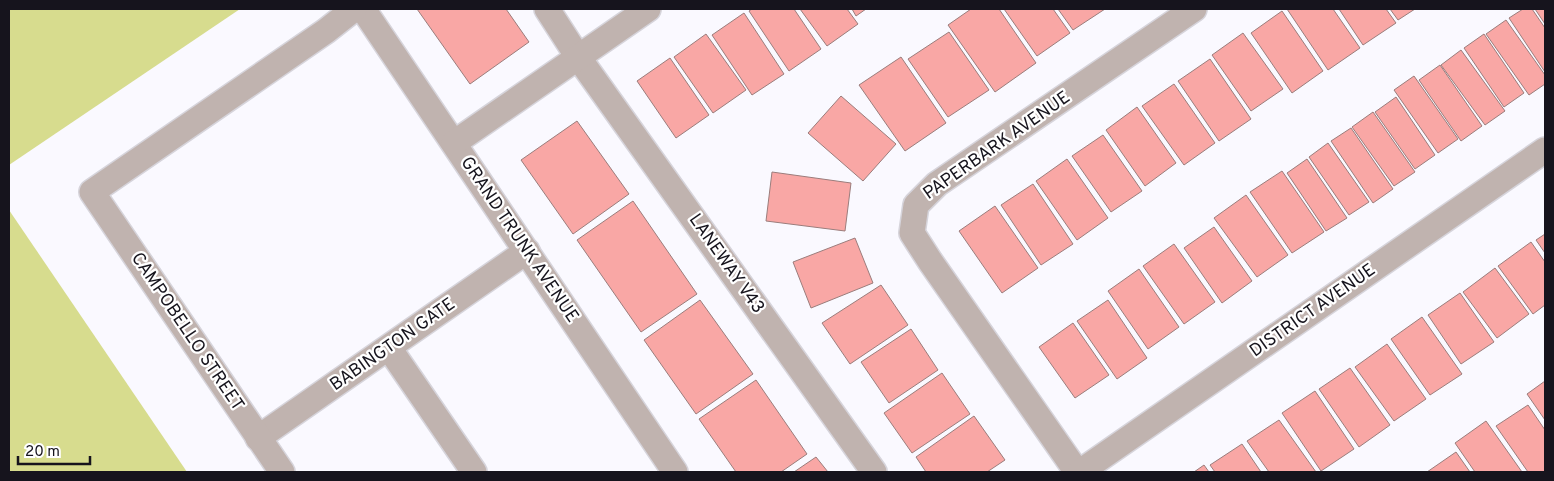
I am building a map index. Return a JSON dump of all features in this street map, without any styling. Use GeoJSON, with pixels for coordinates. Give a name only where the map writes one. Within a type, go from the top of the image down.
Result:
{"type":"FeatureCollection","features":[{"type":"Feature","properties":{"kind":"street","name":"CAMPOBELLO STREET"},"geometry":{"type":"LineString","coordinates":[[282,472],[92,192],[326,31],[354,9]]}},
{"type":"Feature","properties":{"kind":"street","name":"GRAND TRUNK AVENUE"},"geometry":{"type":"LineString","coordinates":[[363,9],[675,472]]}},
{"type":"Feature","properties":{"kind":"street","name":"LANEWAY V43"},"geometry":{"type":"LineString","coordinates":[[547,9],[578,57],[874,472]]}},
{"type":"Feature","properties":{"kind":"street"},"geometry":{"type":"LineString","coordinates":[[454,143],[648,9]]}},
{"type":"Feature","properties":{"kind":"street","name":"PAPERBARK AVENUE"},"geometry":{"type":"LineString","coordinates":[[1079,472],[930,262],[912,232],[916,205],[937,184],[1194,9]]}},
{"type":"Feature","properties":{"kind":"street","name":"DISTRICT AVENUE"},"geometry":{"type":"LineString","coordinates":[[1079,472],[1545,150]]}},
{"type":"Feature","properties":{"kind":"street","name":"BABINGTON GATE"},"geometry":{"type":"LineString","coordinates":[[258,438],[527,251]]}},
{"type":"Feature","properties":{"kind":"street"},"geometry":{"type":"LineString","coordinates":[[389,348],[474,472]]}},
{"type":"Feature","properties":{"kind":"green space"},"geometry":{"type":"Polygon","coordinates":[[[9,9],[240,9],[9,165],[9,9]]]}},
{"type":"Feature","properties":{"kind":"green space"},"geometry":{"type":"Polygon","coordinates":[[[9,210],[187,472],[9,472],[9,210]]]}},
{"type":"Feature","properties":{"kind":"building"},"geometry":{"type":"Polygon","coordinates":[[[417,9],[506,9],[529,42],[470,84],[417,9]]]}},
{"type":"Feature","properties":{"kind":"building"},"geometry":{"type":"Polygon","coordinates":[[[752,9],[794,9],[821,49],[789,71],[749,11],[752,9]]]}},
{"type":"Feature","properties":{"kind":"building"},"geometry":{"type":"Polygon","coordinates":[[[800,9],[847,9],[858,24],[827,46],[800,9]]]}},
{"type":"Feature","properties":{"kind":"building"},"geometry":{"type":"Polygon","coordinates":[[[852,9],[866,9],[856,16],[852,9]]]}},
{"type":"Feature","properties":{"kind":"building"},"geometry":{"type":"Polygon","coordinates":[[[971,9],[999,9],[1036,63],[995,92],[948,25],[971,9]]]}},
{"type":"Feature","properties":{"kind":"building"},"geometry":{"type":"Polygon","coordinates":[[[1004,9],[1053,9],[1070,33],[1037,56],[1004,9]]]}},
{"type":"Feature","properties":{"kind":"building"},"geometry":{"type":"Polygon","coordinates":[[[1058,9],[1105,9],[1073,30],[1058,9]]]}},
{"type":"Feature","properties":{"kind":"building"},"geometry":{"type":"Polygon","coordinates":[[[1287,9],[1333,9],[1360,48],[1328,70],[1287,9]]]}},
{"type":"Feature","properties":{"kind":"building"},"geometry":{"type":"Polygon","coordinates":[[[1339,9],[1386,9],[1396,23],[1363,45],[1339,9]]]}},
{"type":"Feature","properties":{"kind":"building"},"geometry":{"type":"Polygon","coordinates":[[[1390,9],[1415,9],[1398,20],[1390,9]]]}},
{"type":"Feature","properties":{"kind":"building"},"geometry":{"type":"Polygon","coordinates":[[[1523,9],[1532,9],[1545,28],[1545,72],[1509,18],[1523,9]]]}},
{"type":"Feature","properties":{"kind":"building"},"geometry":{"type":"Polygon","coordinates":[[[1535,9],[1545,9],[1545,24],[1535,9]]]}},
{"type":"Feature","properties":{"kind":"building"},"geometry":{"type":"Polygon","coordinates":[[[1282,11],[1323,71],[1292,93],[1251,33],[1282,11]]]}},
{"type":"Feature","properties":{"kind":"building"},"geometry":{"type":"Polygon","coordinates":[[[744,13],[784,74],[752,95],[712,35],[744,13]]]}},
{"type":"Feature","properties":{"kind":"building"},"geometry":{"type":"Polygon","coordinates":[[[1506,20],[1545,75],[1545,84],[1529,95],[1486,34],[1506,20]]]}},
{"type":"Feature","properties":{"kind":"building"},"geometry":{"type":"Polygon","coordinates":[[[949,32],[989,90],[948,117],[908,59],[949,32]]]}},
{"type":"Feature","properties":{"kind":"building"},"geometry":{"type":"Polygon","coordinates":[[[1243,33],[1283,89],[1251,111],[1212,55],[1243,33]]]}},
{"type":"Feature","properties":{"kind":"building"},"geometry":{"type":"Polygon","coordinates":[[[706,34],[746,90],[713,113],[674,57],[706,34]]]}},
{"type":"Feature","properties":{"kind":"building"},"geometry":{"type":"Polygon","coordinates":[[[1484,34],[1524,93],[1504,107],[1464,48],[1484,34]]]}},
{"type":"Feature","properties":{"kind":"building"},"geometry":{"type":"Polygon","coordinates":[[[1461,50],[1505,111],[1485,125],[1441,65],[1461,50]]]}},
{"type":"Feature","properties":{"kind":"building"},"geometry":{"type":"Polygon","coordinates":[[[901,57],[946,123],[905,151],[859,85],[901,57]]]}},
{"type":"Feature","properties":{"kind":"building"},"geometry":{"type":"Polygon","coordinates":[[[670,58],[709,115],[676,138],[637,81],[670,58]]]}},
{"type":"Feature","properties":{"kind":"building"},"geometry":{"type":"Polygon","coordinates":[[[1210,59],[1251,119],[1219,141],[1178,81],[1210,59]]]}},
{"type":"Feature","properties":{"kind":"building"},"geometry":{"type":"Polygon","coordinates":[[[1440,65],[1482,126],[1461,141],[1419,80],[1440,65]]]}},
{"type":"Feature","properties":{"kind":"building"},"geometry":{"type":"Polygon","coordinates":[[[1414,76],[1458,139],[1438,153],[1394,90],[1414,76]]]}},
{"type":"Feature","properties":{"kind":"building"},"geometry":{"type":"Polygon","coordinates":[[[1174,84],[1215,143],[1184,165],[1142,106],[1174,84]]]}},
{"type":"Feature","properties":{"kind":"building"},"geometry":{"type":"Polygon","coordinates":[[[841,96],[896,144],[863,181],[808,133],[841,96]]]}},
{"type":"Feature","properties":{"kind":"building"},"geometry":{"type":"Polygon","coordinates":[[[1396,97],[1435,155],[1415,169],[1375,112],[1396,97]]]}},
{"type":"Feature","properties":{"kind":"building"},"geometry":{"type":"Polygon","coordinates":[[[1137,107],[1176,163],[1145,186],[1106,130],[1137,107]]]}},
{"type":"Feature","properties":{"kind":"building"},"geometry":{"type":"Polygon","coordinates":[[[1373,112],[1415,172],[1394,186],[1352,127],[1373,112]]]}},
{"type":"Feature","properties":{"kind":"building"},"geometry":{"type":"Polygon","coordinates":[[[577,121],[629,194],[573,234],[521,160],[577,121]]]}},
{"type":"Feature","properties":{"kind":"building"},"geometry":{"type":"Polygon","coordinates":[[[1351,128],[1393,189],[1373,203],[1331,141],[1351,128]]]}},
{"type":"Feature","properties":{"kind":"building"},"geometry":{"type":"Polygon","coordinates":[[[1103,135],[1142,191],[1111,212],[1072,156],[1103,135]]]}},
{"type":"Feature","properties":{"kind":"building"},"geometry":{"type":"Polygon","coordinates":[[[1328,143],[1369,202],[1349,215],[1309,157],[1328,143]]]}},
{"type":"Feature","properties":{"kind":"building"},"geometry":{"type":"Polygon","coordinates":[[[1067,159],[1108,218],[1077,240],[1036,181],[1067,159]]]}},
{"type":"Feature","properties":{"kind":"building"},"geometry":{"type":"Polygon","coordinates":[[[1307,159],[1347,218],[1326,231],[1287,173],[1307,159]]]}},
{"type":"Feature","properties":{"kind":"building"},"geometry":{"type":"Polygon","coordinates":[[[1282,171],[1324,232],[1292,253],[1250,192],[1282,171]]]}},
{"type":"Feature","properties":{"kind":"building"},"geometry":{"type":"Polygon","coordinates":[[[772,172],[851,183],[845,231],[766,221],[772,172]]]}},
{"type":"Feature","properties":{"kind":"building"},"geometry":{"type":"Polygon","coordinates":[[[1033,184],[1073,244],[1041,265],[1001,205],[1033,184]]]}},
{"type":"Feature","properties":{"kind":"building"},"geometry":{"type":"Polygon","coordinates":[[[1246,195],[1288,255],[1257,277],[1214,218],[1246,195]]]}},
{"type":"Feature","properties":{"kind":"building"},"geometry":{"type":"Polygon","coordinates":[[[633,201],[697,294],[641,332],[577,240],[633,201]]]}},
{"type":"Feature","properties":{"kind":"building"},"geometry":{"type":"Polygon","coordinates":[[[995,206],[1038,268],[1002,293],[959,231],[995,206]]]}},
{"type":"Feature","properties":{"kind":"building"},"geometry":{"type":"Polygon","coordinates":[[[1214,227],[1252,281],[1222,303],[1184,248],[1214,227]]]}},
{"type":"Feature","properties":{"kind":"building"},"geometry":{"type":"Polygon","coordinates":[[[1545,234],[1545,253],[1536,240],[1545,234]]]}},
{"type":"Feature","properties":{"kind":"building"},"geometry":{"type":"Polygon","coordinates":[[[855,238],[873,283],[811,308],[793,262],[855,238]]]}},
{"type":"Feature","properties":{"kind":"building"},"geometry":{"type":"Polygon","coordinates":[[[1531,242],[1545,262],[1545,305],[1533,314],[1498,266],[1531,242]]]}},
{"type":"Feature","properties":{"kind":"building"},"geometry":{"type":"Polygon","coordinates":[[[1174,244],[1215,302],[1184,324],[1143,266],[1174,244]]]}},
{"type":"Feature","properties":{"kind":"building"},"geometry":{"type":"Polygon","coordinates":[[[1495,268],[1529,314],[1497,338],[1463,292],[1495,268]]]}},
{"type":"Feature","properties":{"kind":"building"},"geometry":{"type":"Polygon","coordinates":[[[1139,269],[1179,327],[1148,349],[1108,291],[1139,269]]]}},
{"type":"Feature","properties":{"kind":"building"},"geometry":{"type":"Polygon","coordinates":[[[881,285],[908,325],[850,364],[822,323],[881,285]]]}},
{"type":"Feature","properties":{"kind":"building"},"geometry":{"type":"Polygon","coordinates":[[[1460,293],[1494,342],[1461,364],[1428,315],[1460,293]]]}},
{"type":"Feature","properties":{"kind":"building"},"geometry":{"type":"Polygon","coordinates":[[[700,300],[753,374],[696,414],[644,340],[700,300]]]}},
{"type":"Feature","properties":{"kind":"building"},"geometry":{"type":"Polygon","coordinates":[[[1108,300],[1147,358],[1117,379],[1077,321],[1108,300]]]}},
{"type":"Feature","properties":{"kind":"building"},"geometry":{"type":"Polygon","coordinates":[[[1422,317],[1462,374],[1430,395],[1391,339],[1422,317]]]}},
{"type":"Feature","properties":{"kind":"building"},"geometry":{"type":"Polygon","coordinates":[[[1073,323],[1109,375],[1075,398],[1039,347],[1073,323]]]}},
{"type":"Feature","properties":{"kind":"building"},"geometry":{"type":"Polygon","coordinates":[[[911,329],[938,370],[889,403],[861,362],[911,329]]]}},
{"type":"Feature","properties":{"kind":"building"},"geometry":{"type":"Polygon","coordinates":[[[1387,344],[1426,399],[1394,421],[1355,367],[1387,344]]]}},
{"type":"Feature","properties":{"kind":"building"},"geometry":{"type":"Polygon","coordinates":[[[1350,368],[1390,425],[1359,447],[1319,389],[1350,368]]]}},
{"type":"Feature","properties":{"kind":"building"},"geometry":{"type":"Polygon","coordinates":[[[942,373],[970,414],[912,453],[884,413],[942,373]]]}},
{"type":"Feature","properties":{"kind":"building"},"geometry":{"type":"Polygon","coordinates":[[[756,380],[807,454],[781,472],[736,472],[699,419],[756,380]]]}},
{"type":"Feature","properties":{"kind":"building"},"geometry":{"type":"Polygon","coordinates":[[[1545,381],[1545,420],[1527,394],[1545,381]]]}},
{"type":"Feature","properties":{"kind":"building"},"geometry":{"type":"Polygon","coordinates":[[[1315,391],[1354,449],[1321,471],[1282,413],[1315,391]]]}},
{"type":"Feature","properties":{"kind":"building"},"geometry":{"type":"Polygon","coordinates":[[[1528,405],[1545,430],[1545,472],[1528,472],[1496,426],[1528,405]]]}},
{"type":"Feature","properties":{"kind":"building"},"geometry":{"type":"Polygon","coordinates":[[[974,416],[1005,460],[987,472],[926,472],[916,457],[974,416]]]}},
{"type":"Feature","properties":{"kind":"building"},"geometry":{"type":"Polygon","coordinates":[[[1279,420],[1316,472],[1269,472],[1247,441],[1279,420]]]}},
{"type":"Feature","properties":{"kind":"building"},"geometry":{"type":"Polygon","coordinates":[[[1486,421],[1522,472],[1475,472],[1455,443],[1486,421]]]}},
{"type":"Feature","properties":{"kind":"building"},"geometry":{"type":"Polygon","coordinates":[[[1242,444],[1261,472],[1215,472],[1210,465],[1242,444]]]}},
{"type":"Feature","properties":{"kind":"building"},"geometry":{"type":"Polygon","coordinates":[[[1456,452],[1470,472],[1427,472],[1456,452]]]}},
{"type":"Feature","properties":{"kind":"building"},"geometry":{"type":"Polygon","coordinates":[[[816,457],[828,472],[794,472],[816,457]]]}},
{"type":"Feature","properties":{"kind":"building"},"geometry":{"type":"Polygon","coordinates":[[[1204,465],[1209,472],[1194,472],[1204,465]]]}}]}
